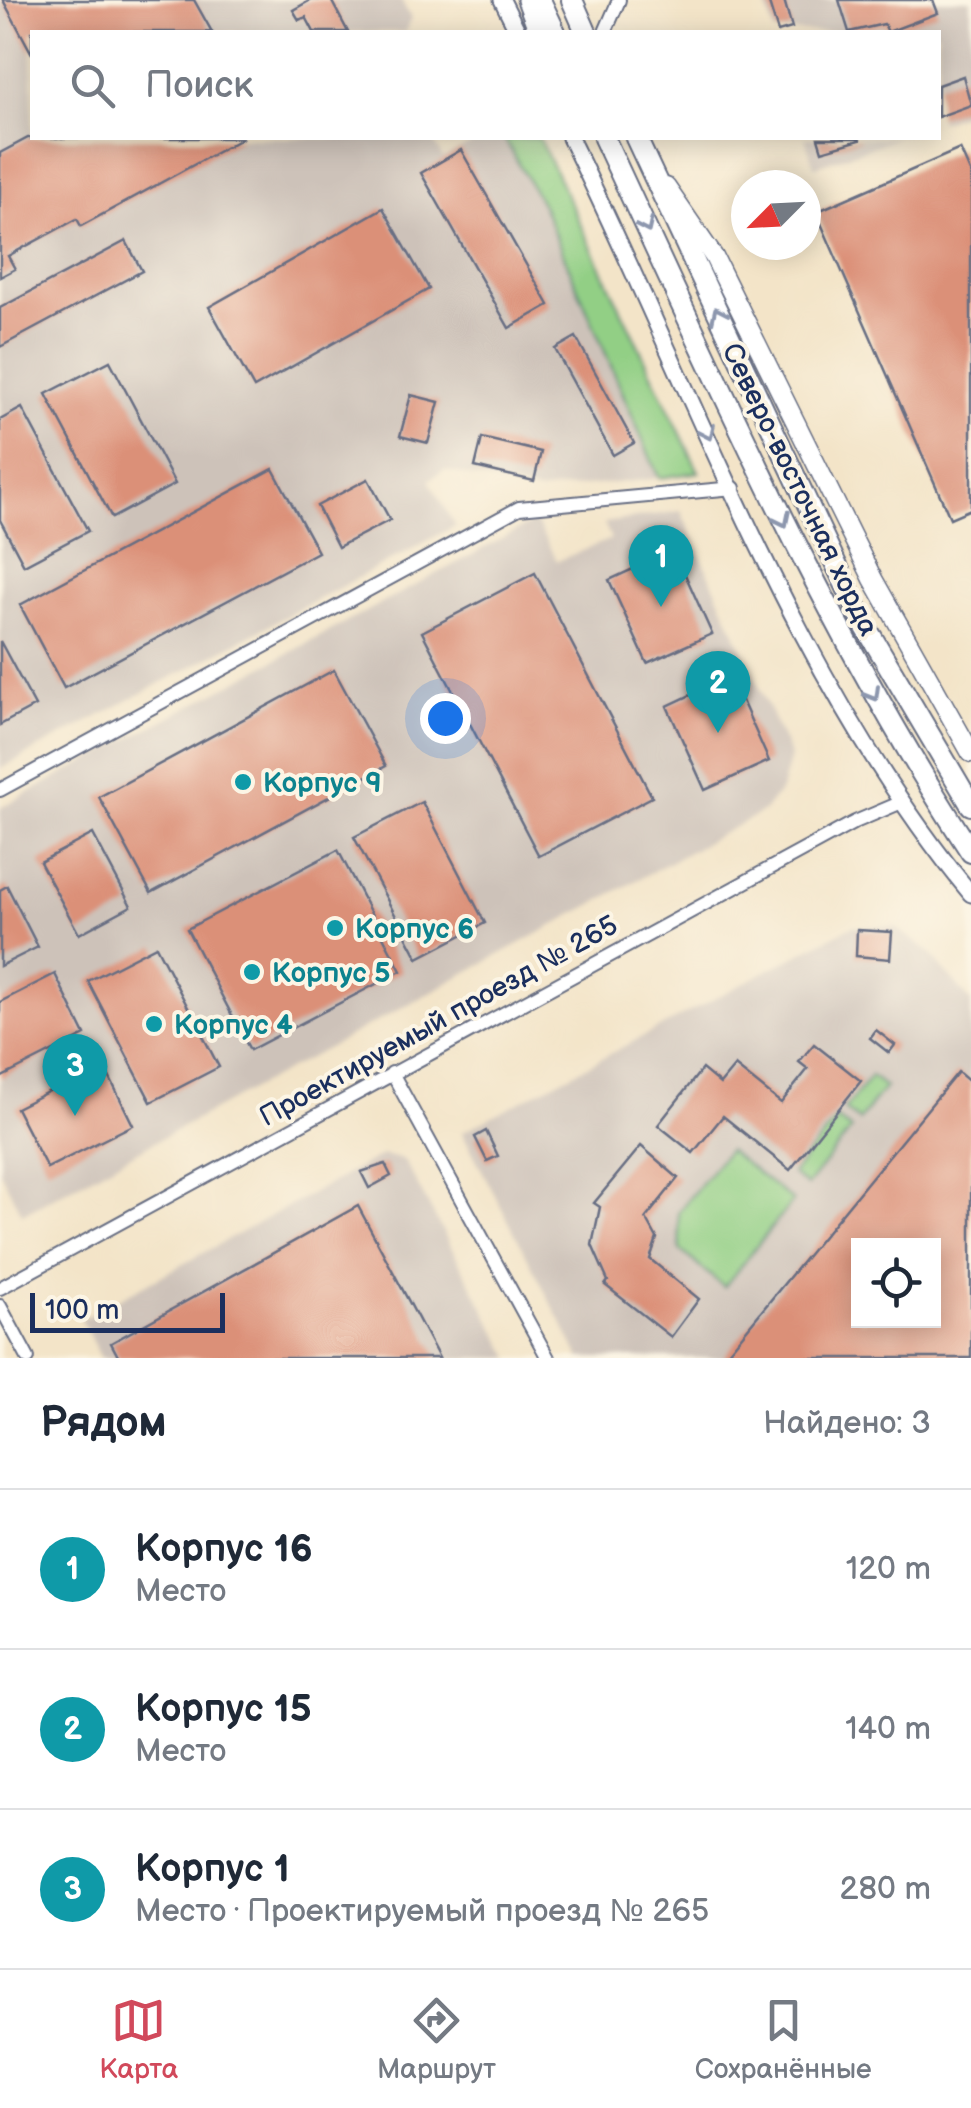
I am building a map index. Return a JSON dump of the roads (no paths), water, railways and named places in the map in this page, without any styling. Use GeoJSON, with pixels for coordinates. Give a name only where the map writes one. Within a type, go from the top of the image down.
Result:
{"type":"FeatureCollection","features":[{"type":"Feature","properties":{"kind":"highway"},"geometry":{"type":"LineString","coordinates":[[540,0],[555,30]]}},
{"type":"Feature","properties":{"kind":"highway"},"geometry":{"type":"LineString","coordinates":[[572,0],[585,30]]}},
{"type":"Feature","properties":{"kind":"highway","name":"Северо-восточная хорда"},"geometry":{"type":"LineString","coordinates":[[605,140],[827,608],[919,773],[971,852]]}},
{"type":"Feature","properties":{"kind":"highway","name":"Северо-восточная хорда"},"geometry":{"type":"LineString","coordinates":[[640,147],[864,624],[971,806]]}},
{"type":"Feature","properties":{"kind":"main road"},"geometry":{"type":"LineString","coordinates":[[640,147],[714,257],[873,579],[971,753]]}},
{"type":"Feature","properties":{"kind":"street"},"geometry":{"type":"LineString","coordinates":[[502,0],[517,30]]}},
{"type":"Feature","properties":{"kind":"street"},"geometry":{"type":"LineString","coordinates":[[524,0],[536,30]]}},
{"type":"Feature","properties":{"kind":"street"},"geometry":{"type":"LineString","coordinates":[[605,30],[620,0]]}},
{"type":"Feature","properties":{"kind":"street"},"geometry":{"type":"LineString","coordinates":[[574,140],[820,668],[902,802],[971,894]]}},
{"type":"Feature","properties":{"kind":"street"},"geometry":{"type":"LineString","coordinates":[[0,790],[519,508],[734,488]]}},
{"type":"Feature","properties":{"kind":"street","name":"Проектируемый проезд № 265"},"geometry":{"type":"LineString","coordinates":[[0,1288],[855,822],[902,802]]}},
{"type":"Feature","properties":{"kind":"street"},"geometry":{"type":"LineString","coordinates":[[392,1073],[548,1358]]}},
{"type":"Feature","properties":{"kind":"street"},"geometry":{"type":"LineString","coordinates":[[0,1306],[28,1358]]}},
{"type":"Feature","properties":{"kind":"place","name":"Корпус 16"},"geometry":{"type":"Point","coordinates":[661,607]}},
{"type":"Feature","properties":{"kind":"place","name":"Корпус 15"},"geometry":{"type":"Point","coordinates":[718,733]}},
{"type":"Feature","properties":{"kind":"place","name":"Корпус 9"},"geometry":{"type":"Point","coordinates":[243,782]}},
{"type":"Feature","properties":{"kind":"place","name":"Корпус 6"},"geometry":{"type":"Point","coordinates":[335,928]}},
{"type":"Feature","properties":{"kind":"place","name":"Корпус 5"},"geometry":{"type":"Point","coordinates":[252,972]}},
{"type":"Feature","properties":{"kind":"place","name":"Корпус 4"},"geometry":{"type":"Point","coordinates":[154,1024]}},
{"type":"Feature","properties":{"kind":"place","name":"Корпус 1"},"geometry":{"type":"Point","coordinates":[75,1116]}}]}
